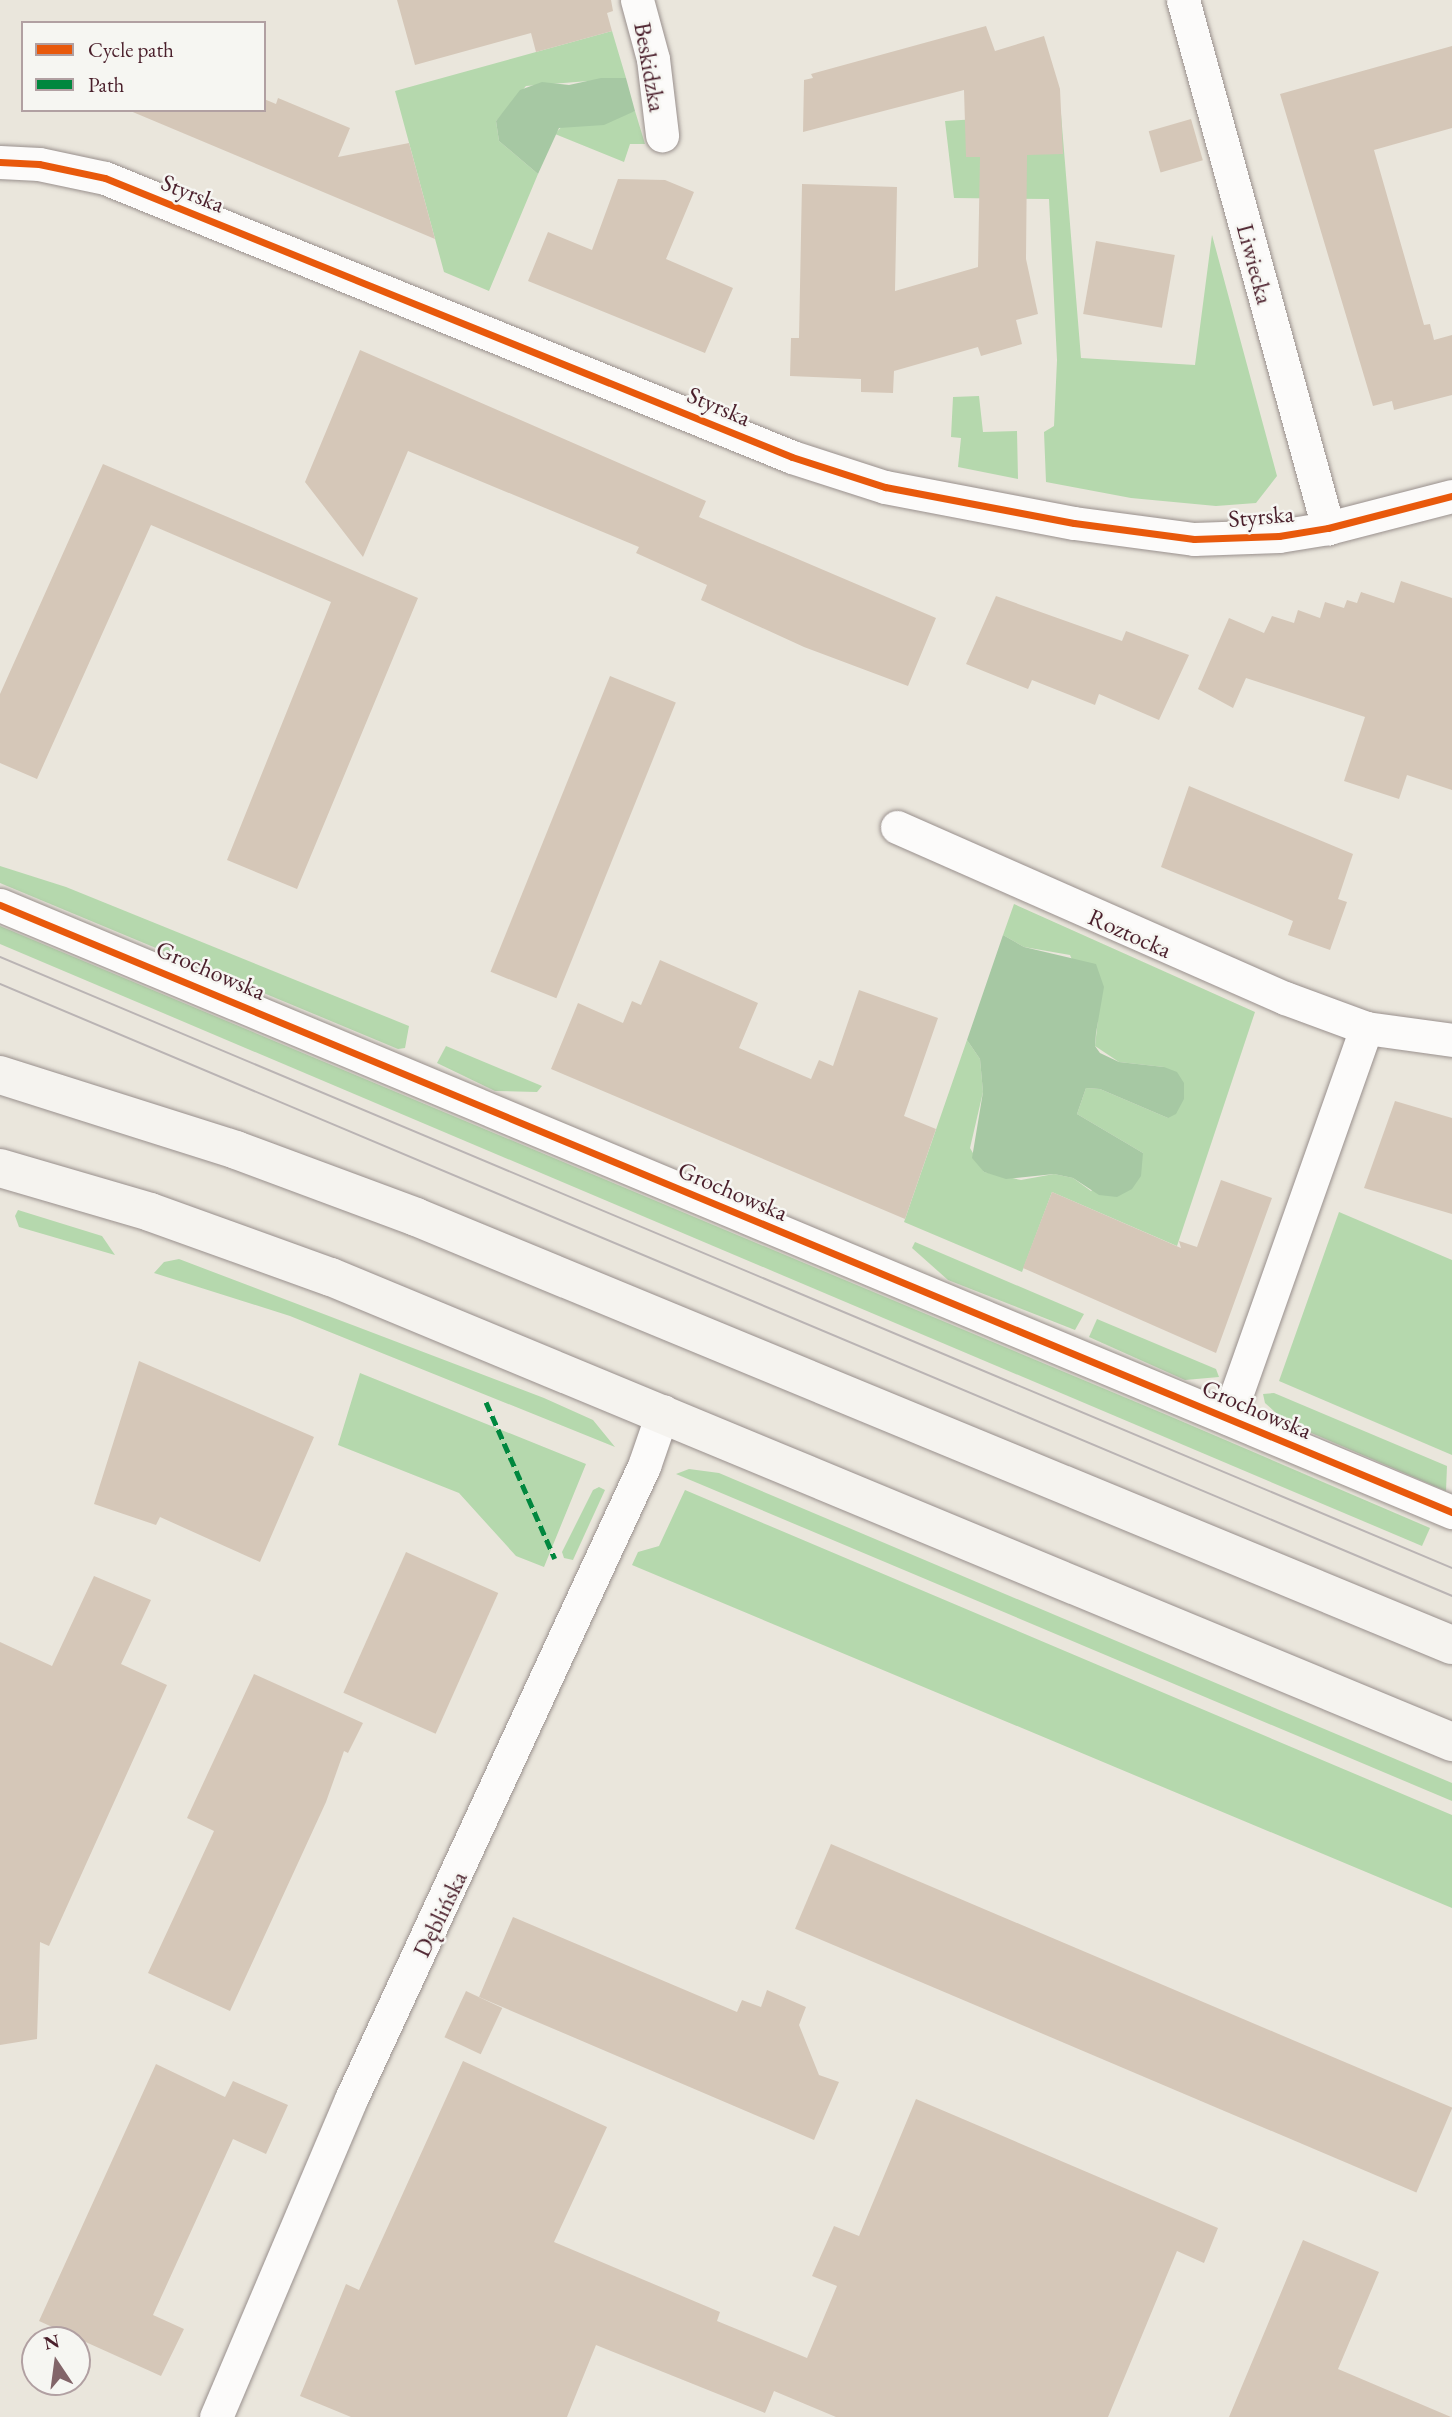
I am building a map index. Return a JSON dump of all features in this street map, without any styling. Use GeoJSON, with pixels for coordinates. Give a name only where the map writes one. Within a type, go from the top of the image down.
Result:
{"type":"FeatureCollection","features":[{"type":"Feature","properties":{"kind":"main road"},"geometry":{"type":"LineString","coordinates":[[0,1074],[236,1150],[416,1217],[1452,1645]]}},
{"type":"Feature","properties":{"kind":"main road"},"geometry":{"type":"LineString","coordinates":[[0,1168],[150,1212],[331,1277],[663,1411],[1452,1742]]}},
{"type":"Feature","properties":{"kind":"street","name":"Beskidzka"},"geometry":{"type":"LineString","coordinates":[[637,0],[653,59],[662,135]]}},
{"type":"Feature","properties":{"kind":"street","name":"Liwiecka"},"geometry":{"type":"LineString","coordinates":[[1183,0],[1328,528]]}},
{"type":"Feature","properties":{"kind":"street","name":"Styrska"},"geometry":{"type":"LineString","coordinates":[[0,162],[70,168],[105,178],[855,479],[1021,514],[1160,535],[1236,538],[1328,528],[1452,496]]}},
{"type":"Feature","properties":{"kind":"street","name":"Roztocka"},"geometry":{"type":"LineString","coordinates":[[897,827],[1186,958],[1366,1028],[1452,1040]]}},
{"type":"Feature","properties":{"kind":"street","name":"Grochowska"},"geometry":{"type":"LineString","coordinates":[[0,905],[1452,1512]]}},
{"type":"Feature","properties":{"kind":"street"},"geometry":{"type":"LineString","coordinates":[[1228,1418],[1366,1028]]}},
{"type":"Feature","properties":{"kind":"street","name":"Dęblińska"},"geometry":{"type":"LineString","coordinates":[[216,2417],[351,2099],[644,1466],[663,1411]]}},
{"type":"Feature","properties":{"kind":"green space"},"geometry":{"type":"Polygon","coordinates":[[[612,31],[626,78],[526,86],[496,121],[499,141],[538,174],[489,291],[444,272],[395,91],[612,31]]]}},
{"type":"Feature","properties":{"kind":"green space"},"geometry":{"type":"Polygon","coordinates":[[[601,78],[626,78],[635,111],[604,125],[559,128],[538,174],[499,141],[496,121],[520,90],[542,82],[569,85],[601,78]]]}},
{"type":"Feature","properties":{"kind":"green space"},"geometry":{"type":"Polygon","coordinates":[[[635,111],[645,144],[630,144],[624,162],[555,134],[563,125],[635,111]]]}},
{"type":"Feature","properties":{"kind":"green space"},"geometry":{"type":"Polygon","coordinates":[[[1061,114],[1081,358],[1195,365],[1212,235],[1277,476],[1256,503],[1216,506],[1131,498],[1046,482],[1044,432],[1054,426],[1057,360],[1049,199],[954,198],[945,121],[1061,114]]]}},
{"type":"Feature","properties":{"kind":"green space"},"geometry":{"type":"Polygon","coordinates":[[[979,396],[983,432],[1017,431],[1018,479],[958,467],[961,438],[951,437],[953,397],[979,396]]]}},
{"type":"Feature","properties":{"kind":"green space"},"geometry":{"type":"Polygon","coordinates":[[[0,866],[66,887],[409,1026],[405,1048],[398,1049],[0,883],[0,866]]]}},
{"type":"Feature","properties":{"kind":"green space"},"geometry":{"type":"Polygon","coordinates":[[[1014,904],[1255,1012],[1177,1246],[1052,1192],[1022,1272],[904,1222],[967,1040],[980,1059],[983,1092],[970,1148],[984,1172],[1021,1180],[1054,1174],[1073,1178],[1091,1191],[1143,1153],[1077,1114],[1086,1088],[1100,1089],[1168,1118],[1164,1067],[1119,1062],[1095,1046],[1098,1019],[1070,955],[1024,947],[1003,935],[1014,904]]]}},
{"type":"Feature","properties":{"kind":"green space"},"geometry":{"type":"Polygon","coordinates":[[[0,926],[1167,1415],[1430,1528],[1422,1546],[0,944],[0,926]]]}},
{"type":"Feature","properties":{"kind":"green space"},"geometry":{"type":"Polygon","coordinates":[[[1003,935],[1024,947],[1096,964],[1104,987],[1095,1046],[1100,1053],[1119,1062],[1164,1067],[1177,1072],[1184,1083],[1184,1099],[1176,1114],[1168,1118],[1100,1089],[1086,1088],[1077,1114],[1143,1153],[1141,1176],[1132,1189],[1117,1197],[1099,1195],[1073,1178],[1054,1174],[1006,1179],[984,1172],[972,1158],[983,1092],[980,1059],[967,1040],[1003,935]]]}},
{"type":"Feature","properties":{"kind":"green space"},"geometry":{"type":"Polygon","coordinates":[[[446,1046],[542,1086],[537,1092],[495,1091],[437,1063],[446,1046]]]}},
{"type":"Feature","properties":{"kind":"green space"},"geometry":{"type":"Polygon","coordinates":[[[18,1210],[102,1236],[115,1255],[19,1227],[15,1216],[18,1210]]]}},
{"type":"Feature","properties":{"kind":"green space"},"geometry":{"type":"Polygon","coordinates":[[[1339,1212],[1452,1260],[1452,1455],[1279,1381],[1339,1212]]]}},
{"type":"Feature","properties":{"kind":"green space"},"geometry":{"type":"Polygon","coordinates":[[[915,1242],[1084,1314],[1075,1330],[948,1280],[912,1248],[915,1242]]]}},
{"type":"Feature","properties":{"kind":"green space"},"geometry":{"type":"Polygon","coordinates":[[[179,1259],[544,1398],[593,1420],[615,1447],[290,1316],[154,1273],[164,1262],[179,1259]]]}},
{"type":"Feature","properties":{"kind":"green space"},"geometry":{"type":"Polygon","coordinates":[[[1097,1319],[1216,1369],[1219,1377],[1185,1380],[1089,1337],[1097,1319]]]}},
{"type":"Feature","properties":{"kind":"green space"},"geometry":{"type":"Polygon","coordinates":[[[360,1373],[586,1464],[544,1567],[516,1556],[459,1493],[338,1445],[360,1373]]]}},
{"type":"Feature","properties":{"kind":"green space"},"geometry":{"type":"Polygon","coordinates":[[[1274,1393],[1447,1466],[1446,1491],[1286,1422],[1265,1403],[1263,1394],[1274,1393]]]}},
{"type":"Feature","properties":{"kind":"green space"},"geometry":{"type":"Polygon","coordinates":[[[689,1469],[719,1473],[1452,1783],[1452,1801],[676,1474],[689,1469]]]}},
{"type":"Feature","properties":{"kind":"green space"},"geometry":{"type":"Polygon","coordinates":[[[599,1487],[605,1490],[573,1560],[564,1558],[562,1552],[593,1490],[599,1487]]]}},
{"type":"Feature","properties":{"kind":"green space"},"geometry":{"type":"Polygon","coordinates":[[[685,1490],[1452,1815],[1452,1908],[632,1565],[638,1552],[659,1546],[685,1490]]]}},
{"type":"Feature","properties":{"kind":"building"},"geometry":{"type":"Polygon","coordinates":[[[397,0],[611,0],[613,11],[607,13],[612,31],[536,52],[531,33],[415,65],[397,0]]]}},
{"type":"Feature","properties":{"kind":"building"},"geometry":{"type":"Polygon","coordinates":[[[986,26],[995,51],[1044,36],[1060,89],[1063,154],[1027,155],[1026,259],[1038,314],[1016,320],[1022,344],[981,356],[978,347],[894,371],[893,393],[861,392],[861,379],[790,376],[791,338],[799,338],[802,184],[897,187],[895,291],[978,267],[980,157],[966,157],[964,90],[803,132],[804,80],[813,78],[811,74],[986,26]]]}},
{"type":"Feature","properties":{"kind":"building"},"geometry":{"type":"Polygon","coordinates":[[[1452,46],[1452,128],[1374,150],[1424,325],[1430,324],[1434,340],[1452,335],[1452,395],[1394,410],[1392,401],[1373,406],[1280,94],[1452,46]]]}},
{"type":"Feature","properties":{"kind":"building"},"geometry":{"type":"Polygon","coordinates":[[[278,98],[350,128],[338,157],[409,143],[435,239],[133,112],[266,112],[266,100],[276,104],[278,98]]]}},
{"type":"Feature","properties":{"kind":"building"},"geometry":{"type":"Polygon","coordinates":[[[1191,119],[1203,160],[1161,172],[1149,131],[1191,119]]]}},
{"type":"Feature","properties":{"kind":"building"},"geometry":{"type":"Polygon","coordinates":[[[618,179],[665,180],[694,192],[666,259],[733,288],[705,353],[528,281],[548,232],[592,250],[618,179]]]}},
{"type":"Feature","properties":{"kind":"building"},"geometry":{"type":"Polygon","coordinates":[[[1096,241],[1175,255],[1162,328],[1083,314],[1096,241]]]}},
{"type":"Feature","properties":{"kind":"building"},"geometry":{"type":"Polygon","coordinates":[[[360,350],[706,501],[699,517],[936,618],[908,686],[804,647],[701,600],[707,585],[636,553],[639,547],[408,451],[363,557],[305,482],[360,350]]]}},
{"type":"Feature","properties":{"kind":"building"},"geometry":{"type":"Polygon","coordinates":[[[103,464],[418,598],[297,889],[227,860],[331,602],[151,525],[37,779],[0,763],[0,694],[103,464]]]}},
{"type":"Feature","properties":{"kind":"building"},"geometry":{"type":"Polygon","coordinates":[[[1401,581],[1452,598],[1452,790],[1407,775],[1399,799],[1344,781],[1365,717],[1246,678],[1233,708],[1198,689],[1229,618],[1264,633],[1272,616],[1294,623],[1298,610],[1320,618],[1325,602],[1344,608],[1347,600],[1357,603],[1361,592],[1394,603],[1401,581]]]}},
{"type":"Feature","properties":{"kind":"building"},"geometry":{"type":"Polygon","coordinates":[[[996,596],[1122,641],[1126,631],[1189,655],[1159,720],[1099,694],[1095,705],[1032,680],[1028,689],[966,664],[996,596]]]}},
{"type":"Feature","properties":{"kind":"building"},"geometry":{"type":"Polygon","coordinates":[[[610,676],[676,703],[556,998],[491,972],[610,676]]]}},
{"type":"Feature","properties":{"kind":"building"},"geometry":{"type":"Polygon","coordinates":[[[1189,786],[1353,854],[1338,899],[1347,902],[1330,950],[1288,935],[1293,921],[1161,867],[1189,786]]]}},
{"type":"Feature","properties":{"kind":"building"},"geometry":{"type":"Polygon","coordinates":[[[660,960],[758,1003],[739,1048],[811,1079],[819,1060],[833,1066],[859,990],[938,1018],[904,1116],[936,1129],[905,1219],[551,1069],[578,1003],[623,1023],[632,1001],[641,1005],[660,960]]]}},
{"type":"Feature","properties":{"kind":"building"},"geometry":{"type":"Polygon","coordinates":[[[1395,1101],[1452,1118],[1452,1214],[1364,1188],[1395,1101]]]}},
{"type":"Feature","properties":{"kind":"building"},"geometry":{"type":"Polygon","coordinates":[[[1221,1180],[1272,1198],[1216,1353],[1023,1268],[1052,1192],[1181,1248],[1179,1241],[1197,1247],[1221,1180]]]}},
{"type":"Feature","properties":{"kind":"building"},"geometry":{"type":"Polygon","coordinates":[[[139,1361],[314,1437],[260,1562],[160,1517],[156,1525],[94,1504],[139,1361]]]}},
{"type":"Feature","properties":{"kind":"building"},"geometry":{"type":"Polygon","coordinates":[[[406,1552],[498,1593],[436,1734],[343,1693],[406,1552]]]}},
{"type":"Feature","properties":{"kind":"building"},"geometry":{"type":"Polygon","coordinates":[[[94,1576],[151,1600],[121,1664],[167,1685],[49,1946],[40,1942],[37,2039],[0,2045],[0,1642],[52,1666],[94,1576]]]}},
{"type":"Feature","properties":{"kind":"building"},"geometry":{"type":"Polygon","coordinates":[[[254,1674],[363,1723],[348,1753],[344,1751],[326,1802],[230,2011],[148,1973],[214,1831],[187,1818],[254,1674]]]}},
{"type":"Feature","properties":{"kind":"building"},"geometry":{"type":"Polygon","coordinates":[[[831,1844],[1452,2108],[1416,2192],[795,1929],[831,1844]]]}},
{"type":"Feature","properties":{"kind":"building"},"geometry":{"type":"Polygon","coordinates":[[[513,1917],[737,2012],[742,2000],[761,2007],[767,1990],[806,2007],[799,2025],[819,2075],[839,2082],[814,2140],[479,1997],[513,1917]]]}},
{"type":"Feature","properties":{"kind":"building"},"geometry":{"type":"Polygon","coordinates":[[[466,1991],[502,2008],[481,2054],[444,2037],[466,1991]]]}},
{"type":"Feature","properties":{"kind":"building"},"geometry":{"type":"Polygon","coordinates":[[[463,2061],[607,2127],[554,2242],[720,2312],[717,2321],[807,2358],[837,2286],[812,2276],[834,2226],[859,2236],[916,2099],[1218,2228],[1204,2263],[1177,2251],[1108,2417],[836,2417],[774,2391],[765,2413],[596,2345],[567,2417],[351,2417],[300,2396],[346,2284],[359,2290],[463,2061]]]}},
{"type":"Feature","properties":{"kind":"building"},"geometry":{"type":"Polygon","coordinates":[[[156,2064],[225,2097],[233,2081],[288,2105],[266,2154],[233,2139],[153,2315],[184,2329],[161,2376],[91,2344],[91,2326],[50,2326],[39,2321],[156,2064]]]}},
{"type":"Feature","properties":{"kind":"building"},"geometry":{"type":"Polygon","coordinates":[[[1303,2240],[1379,2272],[1338,2369],[1451,2417],[1229,2417],[1303,2240]]]}},
{"type":"Feature","properties":{"kind":"tram line"},"geometry":{"type":"LineString","coordinates":[[0,957],[1452,1568]]}},
{"type":"Feature","properties":{"kind":"tram line"},"geometry":{"type":"LineString","coordinates":[[0,984],[1452,1596]]}},
{"type":"Feature","properties":{"kind":"marked path"},"geometry":{"type":"LineString","coordinates":[[486,1402],[555,1559]]}},
{"type":"Feature","properties":{"kind":"cycle path"},"geometry":{"type":"LineString","coordinates":[[0,162],[39,164],[105,178],[792,457],[885,487],[1074,523],[1194,539],[1279,536],[1328,528],[1452,496]]}},
{"type":"Feature","properties":{"kind":"cycle path"},"geometry":{"type":"LineString","coordinates":[[0,905],[1452,1512]]}}]}
